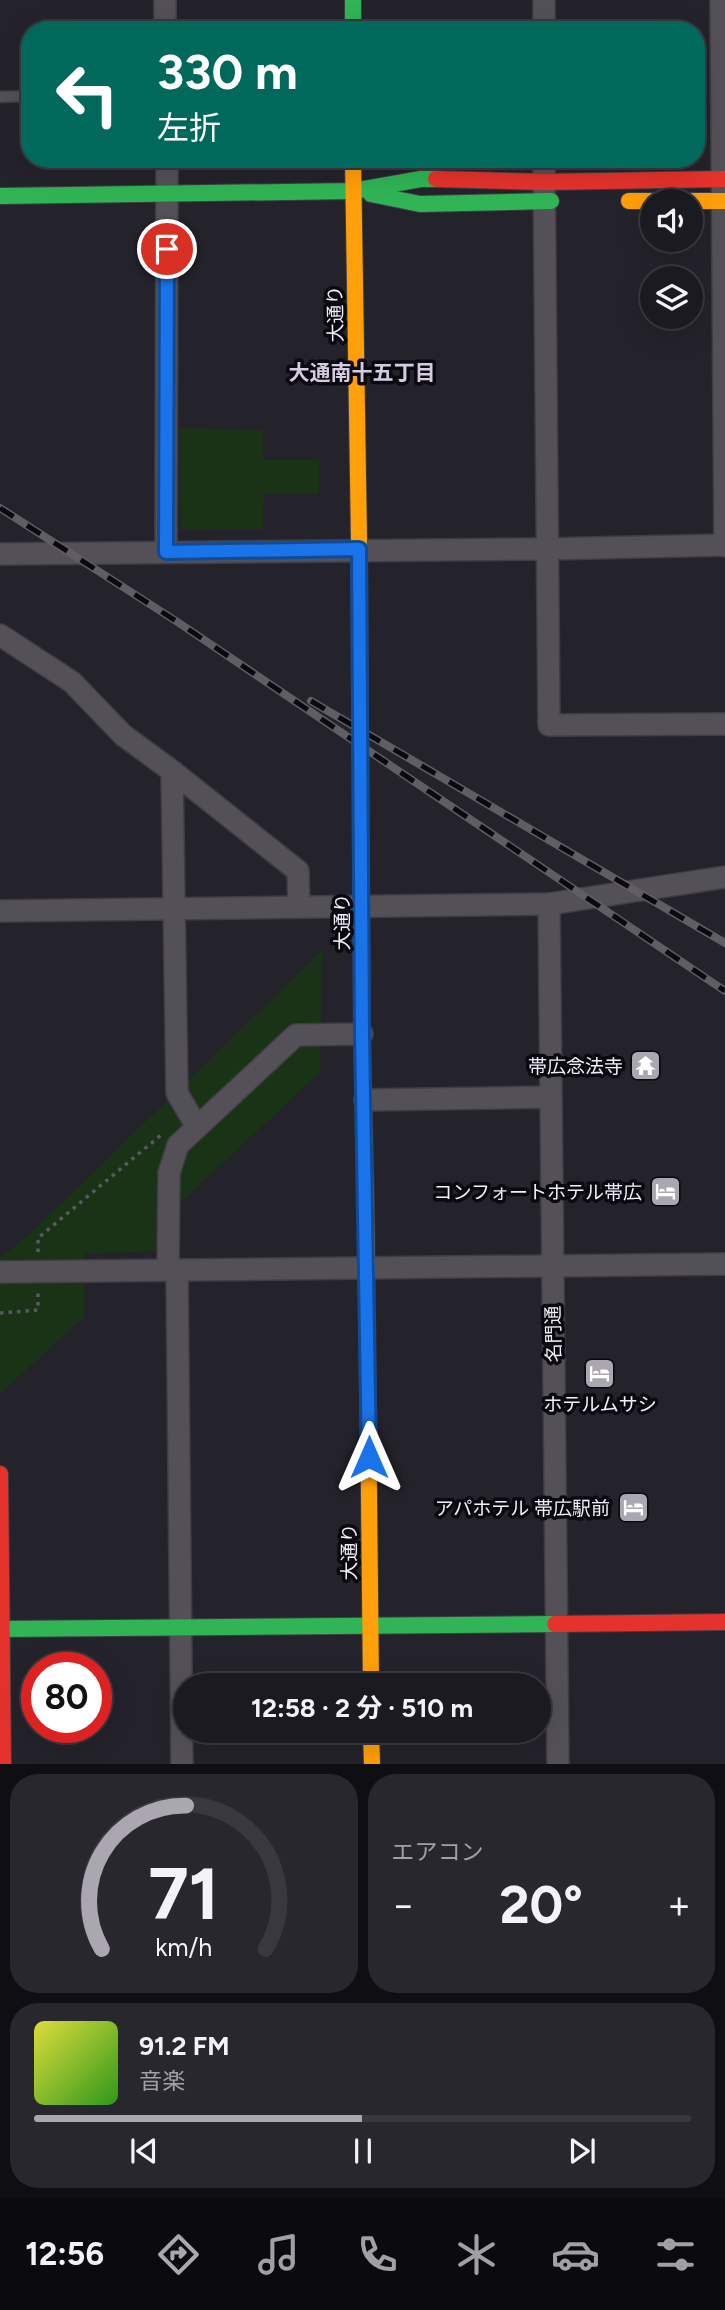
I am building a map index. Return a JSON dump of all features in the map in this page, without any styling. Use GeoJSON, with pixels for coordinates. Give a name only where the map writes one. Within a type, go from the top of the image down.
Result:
{"type":"FeatureCollection","features":[{"type":"Feature","properties":{"kind":"main road"},"geometry":{"type":"LineString","coordinates":[[353,0],[353,21]]}},
{"type":"Feature","properties":{"kind":"main road","name":"大通り"},"geometry":{"type":"LineString","coordinates":[[353,168],[371,1673]]}},
{"type":"Feature","properties":{"kind":"main road"},"geometry":{"type":"LineString","coordinates":[[0,196],[353,191],[421,178],[543,191],[571,201]]}},
{"type":"Feature","properties":{"kind":"main road"},"geometry":{"type":"LineString","coordinates":[[353,191],[420,204],[543,191],[724,179]]}},
{"type":"Feature","properties":{"kind":"main road"},"geometry":{"type":"LineString","coordinates":[[612,201],[724,201]]}},
{"type":"Feature","properties":{"kind":"main road"},"geometry":{"type":"LineString","coordinates":[[0,1474],[3,1764]]}},
{"type":"Feature","properties":{"kind":"main road"},"geometry":{"type":"LineString","coordinates":[[1,1629],[725,1622]]}},
{"type":"Feature","properties":{"kind":"main road"},"geometry":{"type":"LineString","coordinates":[[371,1743],[372,1764]]}},
{"type":"Feature","properties":{"kind":"street"},"geometry":{"type":"LineString","coordinates":[[165,0],[165,21]]}},
{"type":"Feature","properties":{"kind":"street"},"geometry":{"type":"LineString","coordinates":[[544,0],[544,21]]}},
{"type":"Feature","properties":{"kind":"street"},"geometry":{"type":"LineString","coordinates":[[0,554],[725,545],[721,0]]}},
{"type":"Feature","properties":{"kind":"street"},"geometry":{"type":"LineString","coordinates":[[166,552],[167,168]]}},
{"type":"Feature","properties":{"kind":"street"},"geometry":{"type":"LineString","coordinates":[[544,168],[549,725],[725,724]]}},
{"type":"Feature","properties":{"kind":"street"},"geometry":{"type":"LineString","coordinates":[[0,635],[72,682],[123,735],[298,871],[299,906]]}},
{"type":"Feature","properties":{"kind":"street"},"geometry":{"type":"LineString","coordinates":[[172,771],[177,1093],[197,1127]]}},
{"type":"Feature","properties":{"kind":"street"},"geometry":{"type":"LineString","coordinates":[[0,911],[549,904],[725,877]]}},
{"type":"Feature","properties":{"kind":"street","name":"名門通"},"geometry":{"type":"LineString","coordinates":[[549,904],[558,1764]]}},
{"type":"Feature","properties":{"kind":"street"},"geometry":{"type":"LineString","coordinates":[[183,1764],[169,1173],[178,1144],[296,1035],[362,1034]]}},
{"type":"Feature","properties":{"kind":"street"},"geometry":{"type":"LineString","coordinates":[[365,1100],[550,1097]]}},
{"type":"Feature","properties":{"kind":"street"},"geometry":{"type":"LineString","coordinates":[[0,1272],[725,1264]]}},
{"type":"Feature","properties":{"kind":"lane"},"geometry":{"type":"LineString","coordinates":[[0,97],[21,96]]}},
{"type":"Feature","properties":{"kind":"path"},"geometry":{"type":"LineString","coordinates":[[0,1312],[38,1310],[38,1238],[116,1176],[160,1135],[178,1144]]}},
{"type":"Feature","properties":{"kind":"green space"},"geometry":{"type":"Polygon","coordinates":[[[179,428],[262,430],[264,460],[319,460],[319,494],[264,494],[263,530],[180,530],[179,428]]]}},
{"type":"Feature","properties":{"kind":"green space"},"geometry":{"type":"Polygon","coordinates":[[[323,949],[320,1072],[159,1223],[158,1251],[85,1254],[84,1317],[0,1394],[0,1258],[34,1230],[323,949]]]}},
{"type":"Feature","properties":{"kind":"railway"},"geometry":{"type":"LineString","coordinates":[[0,508],[176,621],[725,991]]}},
{"type":"Feature","properties":{"kind":"railway"},"geometry":{"type":"LineString","coordinates":[[311,701],[725,943]]}},
{"type":"Feature","properties":{"kind":"traffic: fast"},"geometry":{"type":"LineString","coordinates":[[353,0],[353,21]]}},
{"type":"Feature","properties":{"kind":"traffic: fast"},"geometry":{"type":"LineString","coordinates":[[0,196],[353,191],[421,179],[436,179]]}},
{"type":"Feature","properties":{"kind":"traffic: fast"},"geometry":{"type":"LineString","coordinates":[[371,194],[420,204],[551,201]]}},
{"type":"Feature","properties":{"kind":"traffic: fast"},"geometry":{"type":"LineString","coordinates":[[359,540],[362,1034],[366,1211]]}},
{"type":"Feature","properties":{"kind":"traffic: fast"},"geometry":{"type":"LineString","coordinates":[[0,1629],[555,1624]]}},
{"type":"Feature","properties":{"kind":"traffic: slow"},"geometry":{"type":"LineString","coordinates":[[353,168],[359,540]]}},
{"type":"Feature","properties":{"kind":"traffic: slow"},"geometry":{"type":"LineString","coordinates":[[629,201],[725,201]]}},
{"type":"Feature","properties":{"kind":"traffic: slow"},"geometry":{"type":"LineString","coordinates":[[366,1211],[371,1673]]}},
{"type":"Feature","properties":{"kind":"traffic: slow"},"geometry":{"type":"LineString","coordinates":[[371,1743],[372,1764]]}},
{"type":"Feature","properties":{"kind":"traffic: jam"},"geometry":{"type":"LineString","coordinates":[[436,179],[544,182],[725,179]]}},
{"type":"Feature","properties":{"kind":"traffic: jam"},"geometry":{"type":"LineString","coordinates":[[0,1474],[3,1764]]}},
{"type":"Feature","properties":{"kind":"traffic: jam"},"geometry":{"type":"LineString","coordinates":[[555,1624],[725,1622]]}},
{"type":"Feature","properties":{"kind":"place","name":"帯広念法寺"},"geometry":{"type":"Point","coordinates":[646,1066]}},
{"type":"Feature","properties":{"kind":"place","name":"コンフォートホテル帯広"},"geometry":{"type":"Point","coordinates":[665,1192]}},
{"type":"Feature","properties":{"kind":"place","name":"ホテルムサシ"},"geometry":{"type":"Point","coordinates":[600,1373]}},
{"type":"Feature","properties":{"kind":"place","name":"アパホテル 帯広駅前"},"geometry":{"type":"Point","coordinates":[633,1508]}},
{"type":"Feature","properties":{"kind":"district","name":"大通南十五丁目"},"geometry":{"type":"Point","coordinates":[362,373]}},
{"type":"Feature","properties":{"kind":"route"},"geometry":{"type":"LineString","coordinates":[[167,249],[166,552],[359,549],[362,1034],[369,1457]]}}]}
